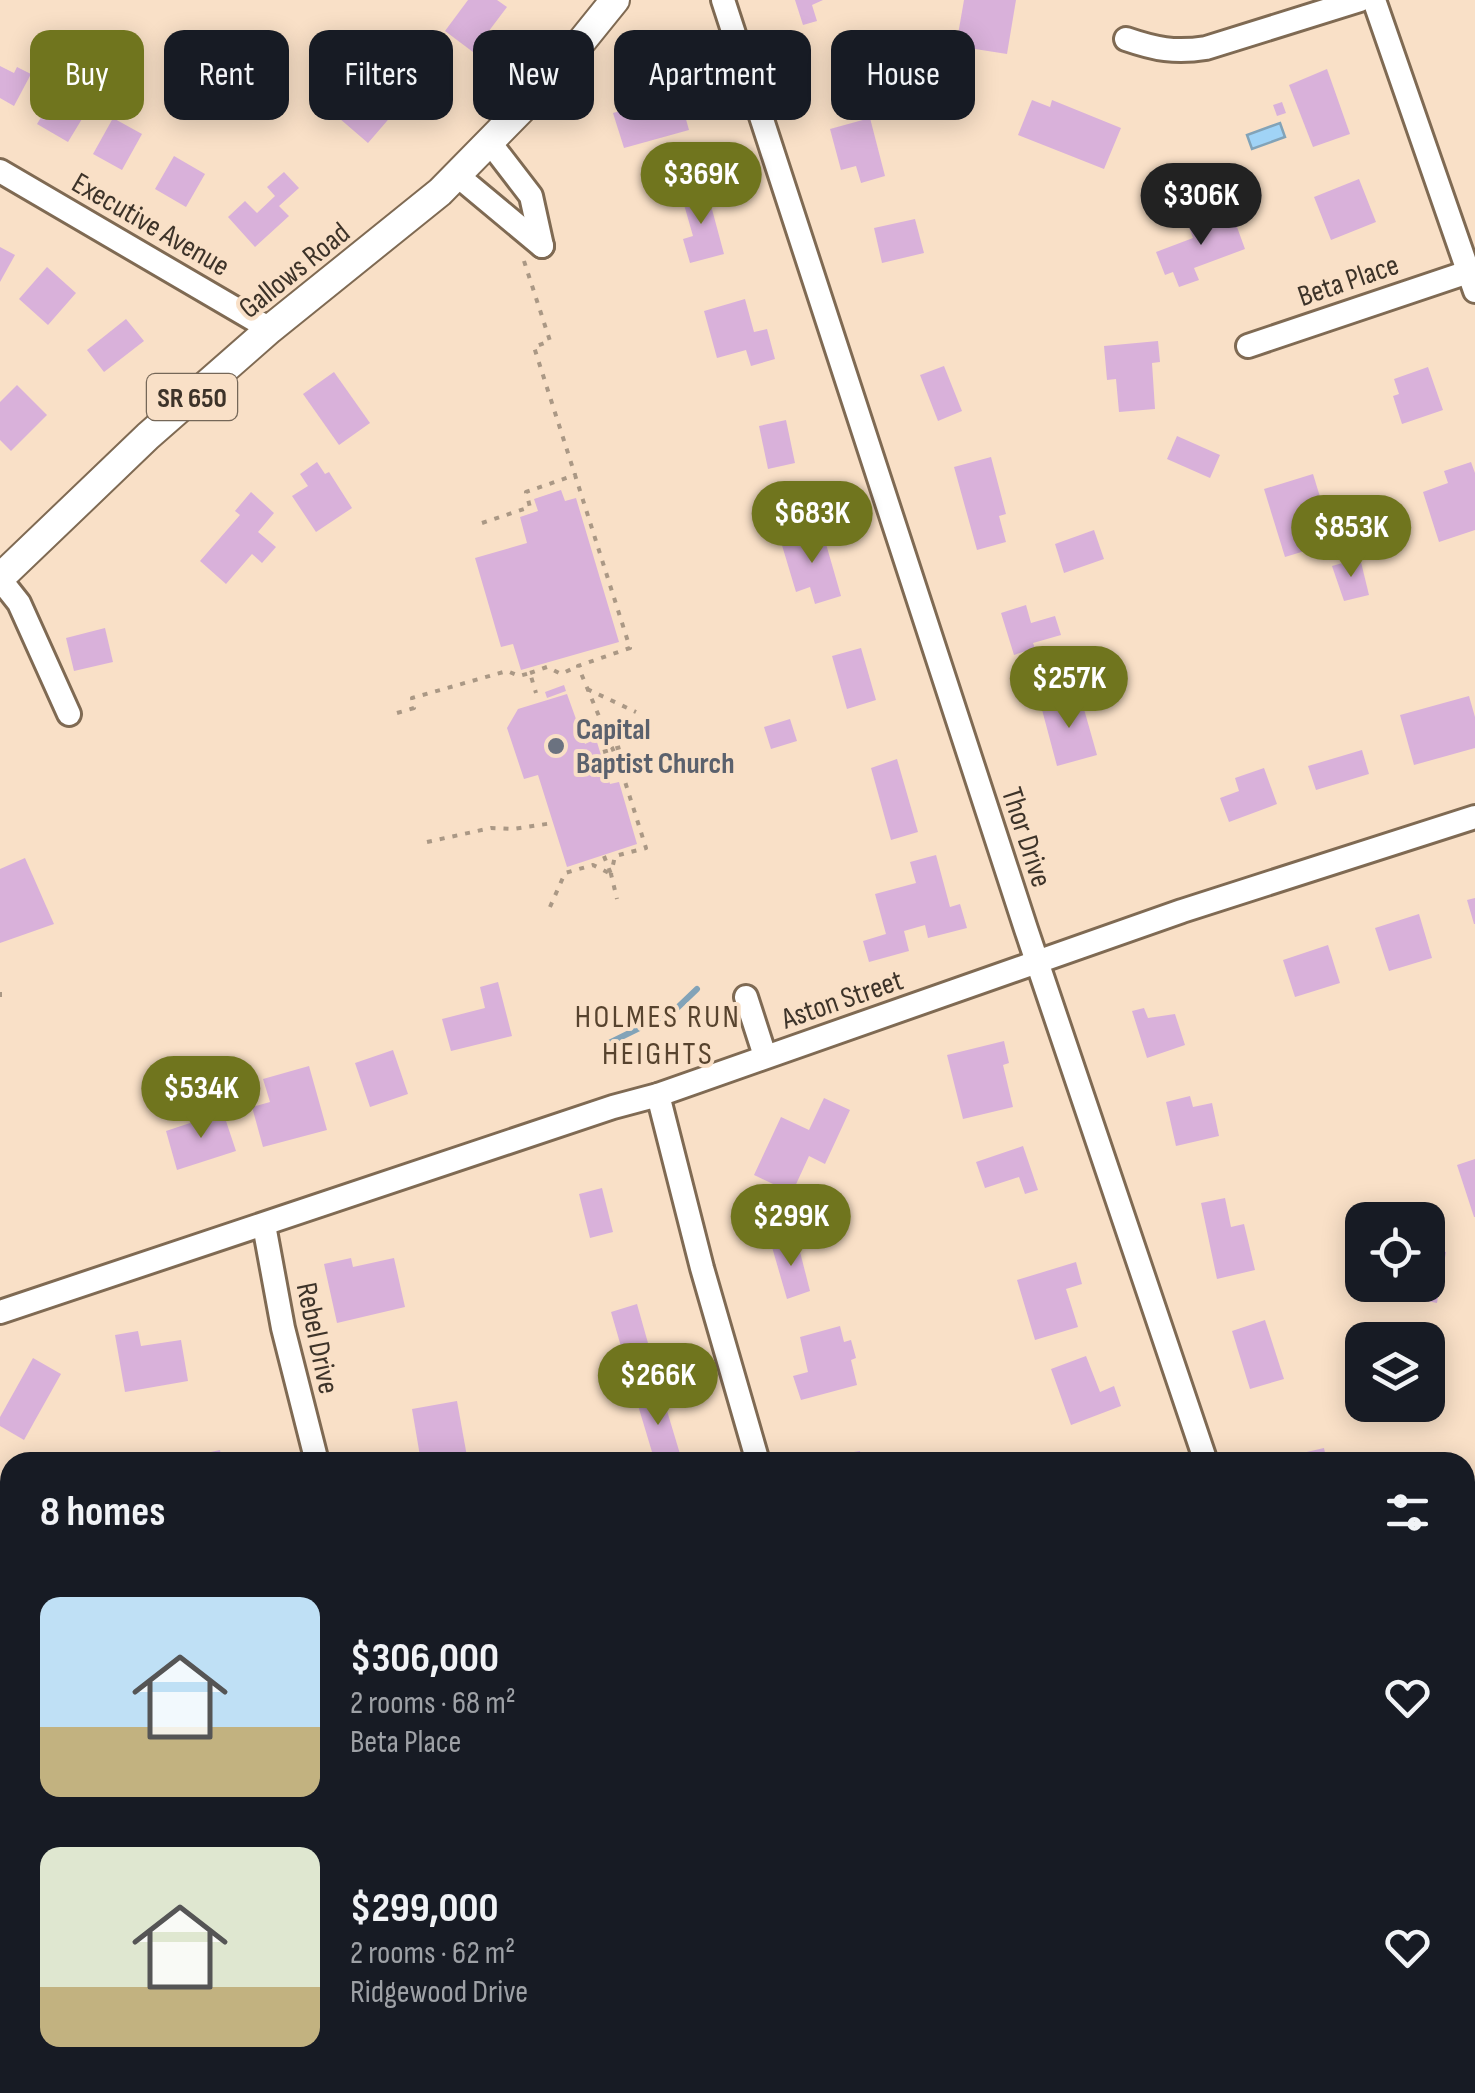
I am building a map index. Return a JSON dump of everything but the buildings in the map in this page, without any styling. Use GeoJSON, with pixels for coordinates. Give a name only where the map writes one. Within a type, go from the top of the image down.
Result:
{"type":"FeatureCollection","features":[{"type":"Feature","properties":{"kind":"main road","name":"Gallows Road"},"geometry":{"type":"LineString","coordinates":[[0,579],[148,436],[458,176],[552,78],[615,0]]}},
{"type":"Feature","properties":{"kind":"street","name":"Thor Drive"},"geometry":{"type":"LineString","coordinates":[[723,0],[1203,1452]]}},
{"type":"Feature","properties":{"kind":"street"},"geometry":{"type":"LineString","coordinates":[[1126,39],[1158,50],[1194,50],[1360,0]]}},
{"type":"Feature","properties":{"kind":"street"},"geometry":{"type":"LineString","coordinates":[[1374,0],[1473,284]]}},
{"type":"Feature","properties":{"kind":"street"},"geometry":{"type":"LineString","coordinates":[[491,144],[531,196],[533,252]]}},
{"type":"Feature","properties":{"kind":"street","name":"Executive Avenue"},"geometry":{"type":"LineString","coordinates":[[0,171],[270,330]]}},
{"type":"Feature","properties":{"kind":"street"},"geometry":{"type":"LineString","coordinates":[[458,176],[533,252]]}},
{"type":"Feature","properties":{"kind":"street","name":"Beta Place"},"geometry":{"type":"LineString","coordinates":[[1248,346],[1473,284]]}},
{"type":"Feature","properties":{"kind":"street"},"geometry":{"type":"LineString","coordinates":[[0,579],[19,603],[69,714]]}},
{"type":"Feature","properties":{"kind":"street","name":"Aston Street"},"geometry":{"type":"LineString","coordinates":[[0,1312],[613,1107],[658,1096],[1182,911],[1475,818]]}},
{"type":"Feature","properties":{"kind":"street"},"geometry":{"type":"LineString","coordinates":[[746,997],[765,1056]]}},
{"type":"Feature","properties":{"kind":"street"},"geometry":{"type":"LineString","coordinates":[[658,1096],[755,1452]]}},
{"type":"Feature","properties":{"kind":"street","name":"Rebel Drive"},"geometry":{"type":"LineString","coordinates":[[264,1225],[283,1328],[314,1452]]}},
{"type":"Feature","properties":{"kind":"path"},"geometry":{"type":"LineString","coordinates":[[396,713],[414,708],[412,698],[506,671],[519,676],[547,667],[561,674],[630,648],[534,347],[550,342],[533,252]]}},
{"type":"Feature","properties":{"kind":"path"},"geometry":{"type":"LineString","coordinates":[[482,524],[530,507],[526,492],[575,474]]}},
{"type":"Feature","properties":{"kind":"path"},"geometry":{"type":"LineString","coordinates":[[578,666],[646,848],[615,856],[611,874]]}},
{"type":"Feature","properties":{"kind":"path"},"geometry":{"type":"LineString","coordinates":[[530,674],[536,693]]}},
{"type":"Feature","properties":{"kind":"path"},"geometry":{"type":"LineString","coordinates":[[587,689],[636,712]]}},
{"type":"Feature","properties":{"kind":"path"},"geometry":{"type":"LineString","coordinates":[[603,752],[628,745]]}},
{"type":"Feature","properties":{"kind":"path"},"geometry":{"type":"LineString","coordinates":[[427,842],[491,828],[553,823]]}},
{"type":"Feature","properties":{"kind":"path"},"geometry":{"type":"LineString","coordinates":[[604,856],[617,899]]}},
{"type":"Feature","properties":{"kind":"path"},"geometry":{"type":"LineString","coordinates":[[550,908],[565,872],[593,865],[611,874]]}},
{"type":"Feature","properties":{"kind":"path"},"geometry":{"type":"LineString","coordinates":[[0,992],[0,1004]]}},
{"type":"Feature","properties":{"kind":"water"},"geometry":{"type":"Polygon","coordinates":[[[1280,123],[1285,137],[1252,149],[1247,135],[1280,123]]]}},
{"type":"Feature","properties":{"kind":"waterway"},"geometry":{"type":"LineString","coordinates":[[607,1044],[674,1011],[697,989]]}},
{"type":"Feature","properties":{"kind":"place","name":"Capital Baptist Church"},"geometry":{"type":"Point","coordinates":[556,746]}},
{"type":"Feature","properties":{"kind":"district","name":"HOLMES RUN HEIGHTS"},"geometry":{"type":"Point","coordinates":[658,1034]}}]}
